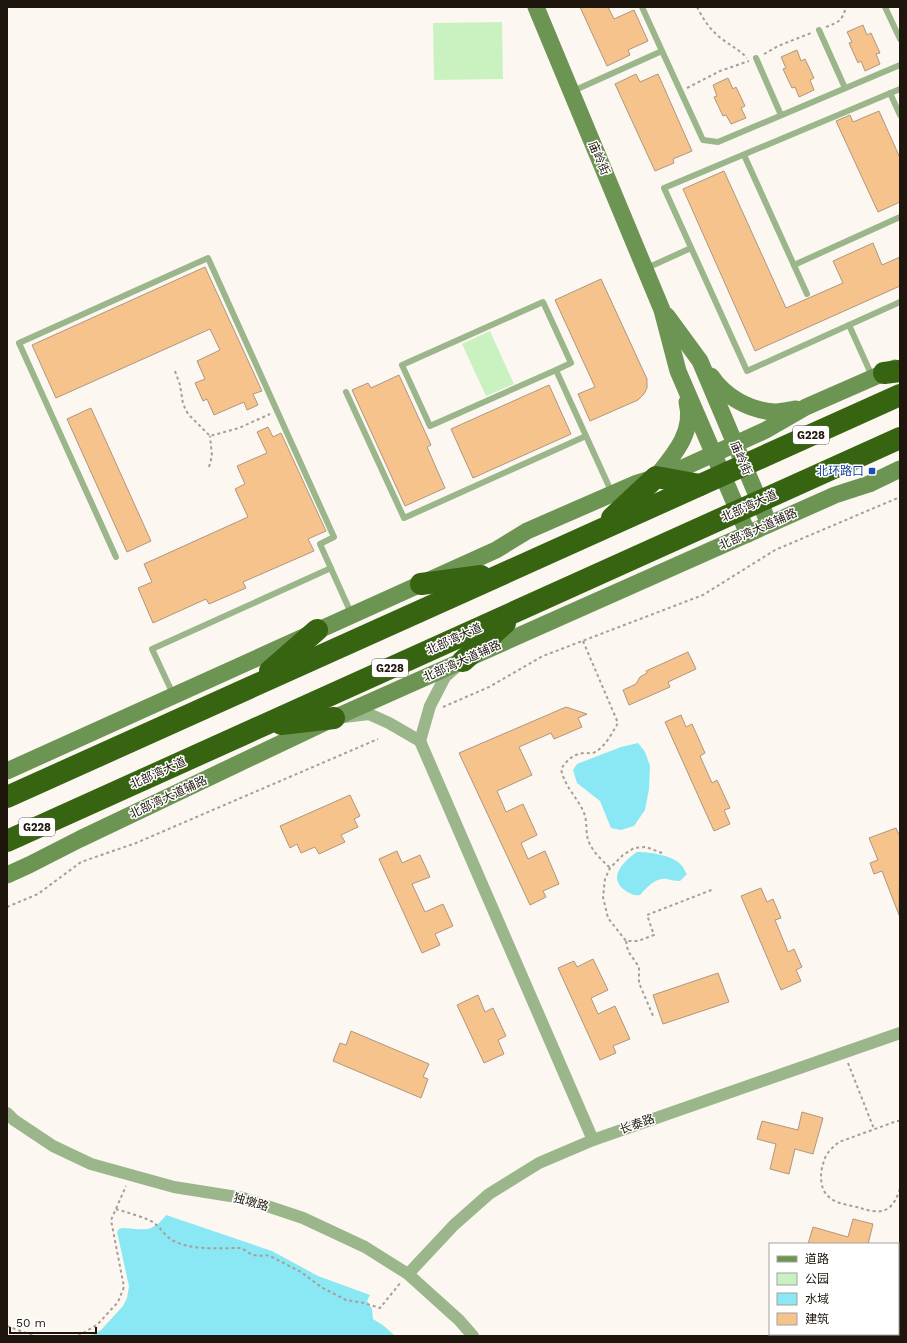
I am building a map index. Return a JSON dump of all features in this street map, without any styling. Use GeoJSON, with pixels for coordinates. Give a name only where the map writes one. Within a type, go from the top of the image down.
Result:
{"type":"FeatureCollection","features":[{"type":"Feature","properties":{"kind":"highway","name":"G228"},"geometry":{"type":"LineString","coordinates":[[7,797],[900,395]]}},
{"type":"Feature","properties":{"kind":"highway","name":"北部湾大道"},"geometry":{"type":"LineString","coordinates":[[7,841],[900,438]]}},
{"type":"Feature","properties":{"kind":"highway"},"geometry":{"type":"LineString","coordinates":[[599,530],[656,477],[700,485]]}},
{"type":"Feature","properties":{"kind":"highway"},"geometry":{"type":"LineString","coordinates":[[421,584],[502,574]]}},
{"type":"Feature","properties":{"kind":"highway"},"geometry":{"type":"LineString","coordinates":[[463,661],[520,609]]}},
{"type":"Feature","properties":{"kind":"highway"},"geometry":{"type":"LineString","coordinates":[[249,688],[318,630]]}},
{"type":"Feature","properties":{"kind":"highway"},"geometry":{"type":"LineString","coordinates":[[260,727],[334,718]]}},
{"type":"Feature","properties":{"kind":"highway"},"geometry":{"type":"LineString","coordinates":[[7,783],[45,780]]}},
{"type":"Feature","properties":{"kind":"main road","name":"庙岭街"},"geometry":{"type":"LineString","coordinates":[[536,7],[662,310],[678,371],[748,534]]}},
{"type":"Feature","properties":{"kind":"main road","name":"庙岭街"},"geometry":{"type":"LineString","coordinates":[[662,310],[700,361],[769,524]]}},
{"type":"Feature","properties":{"kind":"main road"},"geometry":{"type":"LineString","coordinates":[[700,361],[717,385],[732,398],[753,407],[775,412],[806,407]]}},
{"type":"Feature","properties":{"kind":"main road"},"geometry":{"type":"LineString","coordinates":[[656,477],[680,447],[690,419],[688,406],[678,371]]}},
{"type":"Feature","properties":{"kind":"main road"},"geometry":{"type":"LineString","coordinates":[[7,771],[496,550],[527,531],[637,483],[676,471],[766,430],[806,407],[889,372]]}},
{"type":"Feature","properties":{"kind":"main road","name":"北部湾大道辅路"},"geometry":{"type":"LineString","coordinates":[[7,875],[87,835],[334,718],[769,524],[835,495],[868,484],[900,469]]}},
{"type":"Feature","properties":{"kind":"street"},"geometry":{"type":"LineString","coordinates":[[420,741],[430,706],[445,677],[463,661]]}},
{"type":"Feature","properties":{"kind":"street"},"geometry":{"type":"LineString","coordinates":[[334,718],[369,714],[389,723],[420,741],[592,1140]]}},
{"type":"Feature","properties":{"kind":"street","name":"长泰路"},"geometry":{"type":"LineString","coordinates":[[408,1274],[454,1225],[489,1194],[539,1163],[592,1140],[900,1033]]}},
{"type":"Feature","properties":{"kind":"street","name":"独墩路"},"geometry":{"type":"LineString","coordinates":[[7,1113],[14,1120],[53,1146],[91,1164],[174,1187],[243,1198],[303,1218],[365,1247],[408,1274],[459,1320],[473,1336]]}},
{"type":"Feature","properties":{"kind":"lane"},"geometry":{"type":"LineString","coordinates":[[642,7],[704,140],[718,142],[900,66]]}},
{"type":"Feature","properties":{"kind":"lane"},"geometry":{"type":"LineString","coordinates":[[886,7],[900,39]]}},
{"type":"Feature","properties":{"kind":"lane"},"geometry":{"type":"LineString","coordinates":[[819,30],[845,88]]}},
{"type":"Feature","properties":{"kind":"lane"},"geometry":{"type":"LineString","coordinates":[[571,92],[662,51]]}},
{"type":"Feature","properties":{"kind":"lane"},"geometry":{"type":"LineString","coordinates":[[756,58],[781,115]]}},
{"type":"Feature","properties":{"kind":"lane"},"geometry":{"type":"LineString","coordinates":[[900,89],[664,188],[747,371],[900,302]]}},
{"type":"Feature","properties":{"kind":"lane"},"geometry":{"type":"LineString","coordinates":[[890,93],[900,115]]}},
{"type":"Feature","properties":{"kind":"lane"},"geometry":{"type":"LineString","coordinates":[[744,155],[807,294]]}},
{"type":"Feature","properties":{"kind":"lane"},"geometry":{"type":"LineString","coordinates":[[794,265],[900,216]]}},
{"type":"Feature","properties":{"kind":"lane"},"geometry":{"type":"LineString","coordinates":[[645,269],[691,248]]}},
{"type":"Feature","properties":{"kind":"lane"},"geometry":{"type":"LineString","coordinates":[[116,557],[19,343],[208,258],[334,537],[320,544],[352,615]]}},
{"type":"Feature","properties":{"kind":"lane"},"geometry":{"type":"LineString","coordinates":[[543,302],[571,363],[556,370],[430,426],[402,365],[543,302]]}},
{"type":"Feature","properties":{"kind":"lane"},"geometry":{"type":"LineString","coordinates":[[849,325],[889,372]]}},
{"type":"Feature","properties":{"kind":"lane"},"geometry":{"type":"LineString","coordinates":[[556,370],[612,494]]}},
{"type":"Feature","properties":{"kind":"lane"},"geometry":{"type":"LineString","coordinates":[[346,392],[404,518],[586,436]]}},
{"type":"Feature","properties":{"kind":"lane"},"geometry":{"type":"LineString","coordinates":[[174,696],[152,648],[331,568]]}},
{"type":"Feature","properties":{"kind":"path"},"geometry":{"type":"LineString","coordinates":[[681,91],[720,71],[749,61],[741,51],[721,38],[705,22],[697,7]]}},
{"type":"Feature","properties":{"kind":"path"},"geometry":{"type":"LineString","coordinates":[[756,58],[778,46],[838,23],[844,16],[846,7]]}},
{"type":"Feature","properties":{"kind":"path"},"geometry":{"type":"LineString","coordinates":[[175,371],[180,385],[183,404],[188,414],[210,436],[212,456],[209,467]]}},
{"type":"Feature","properties":{"kind":"path"},"geometry":{"type":"LineString","coordinates":[[210,436],[239,428],[277,411]]}},
{"type":"Feature","properties":{"kind":"path"},"geometry":{"type":"LineString","coordinates":[[440,708],[489,687],[543,656],[703,595],[775,550],[900,497]]}},
{"type":"Feature","properties":{"kind":"path"},"geometry":{"type":"LineString","coordinates":[[583,641],[618,722],[604,744],[594,753],[584,753],[574,756],[567,760],[561,769],[562,776],[569,790],[585,814],[587,838],[592,850],[610,868]]}},
{"type":"Feature","properties":{"kind":"path"},"geometry":{"type":"LineString","coordinates":[[7,907],[38,894],[81,862],[136,843],[378,739]]}},
{"type":"Feature","properties":{"kind":"path"},"geometry":{"type":"LineString","coordinates":[[654,1018],[639,983],[639,966],[628,951],[626,941],[608,918],[603,897],[605,879],[610,868],[623,855],[634,848],[646,847],[662,853]]}},
{"type":"Feature","properties":{"kind":"path"},"geometry":{"type":"LineString","coordinates":[[626,941],[638,941],[654,935],[647,915],[714,889]]}},
{"type":"Feature","properties":{"kind":"path"},"geometry":{"type":"LineString","coordinates":[[844,1052],[874,1129]]}},
{"type":"Feature","properties":{"kind":"path"},"geometry":{"type":"LineString","coordinates":[[900,1121],[897,1120],[839,1142],[831,1149],[824,1160],[821,1174],[822,1187],[828,1196],[836,1202],[873,1212],[885,1210],[892,1204],[900,1189]]}},
{"type":"Feature","properties":{"kind":"path"},"geometry":{"type":"LineString","coordinates":[[78,1336],[97,1325],[118,1302],[124,1286],[111,1220],[131,1175]]}},
{"type":"Feature","properties":{"kind":"path"},"geometry":{"type":"LineString","coordinates":[[116,1209],[154,1223],[172,1240],[187,1246],[240,1248],[254,1255],[267,1254],[301,1272],[321,1287],[346,1300],[364,1303],[380,1308],[408,1274]]}},
{"type":"Feature","properties":{"kind":"path"},"geometry":{"type":"LineString","coordinates":[[7,1326],[34,1336]]}},
{"type":"Feature","properties":{"kind":"green space"},"geometry":{"type":"Polygon","coordinates":[[[502,22],[503,79],[434,80],[433,23],[502,22]]]}},
{"type":"Feature","properties":{"kind":"green space"},"geometry":{"type":"Polygon","coordinates":[[[490,331],[514,384],[486,396],[462,344],[490,331]]]}},
{"type":"Feature","properties":{"kind":"water"},"geometry":{"type":"Polygon","coordinates":[[[638,743],[645,752],[650,766],[649,789],[645,810],[634,826],[621,830],[611,828],[600,801],[577,783],[573,770],[577,764],[621,747],[638,743]]]}},
{"type":"Feature","properties":{"kind":"water"},"geometry":{"type":"Polygon","coordinates":[[[637,852],[655,854],[673,859],[682,866],[687,874],[680,881],[663,879],[655,881],[640,895],[631,894],[620,886],[617,881],[617,875],[627,860],[637,852]]]}},
{"type":"Feature","properties":{"kind":"water"},"geometry":{"type":"Polygon","coordinates":[[[166,1215],[272,1251],[318,1276],[370,1295],[367,1301],[372,1309],[373,1319],[395,1336],[90,1336],[101,1330],[123,1306],[127,1298],[129,1286],[117,1232],[122,1228],[151,1228],[161,1221],[166,1215]]]}},
{"type":"Feature","properties":{"kind":"building"},"geometry":{"type":"Polygon","coordinates":[[[580,7],[608,7],[614,19],[634,10],[648,41],[628,50],[630,55],[607,66],[580,7]]]}},
{"type":"Feature","properties":{"kind":"building"},"geometry":{"type":"Polygon","coordinates":[[[863,25],[867,35],[871,33],[880,53],[876,54],[880,64],[865,71],[861,61],[858,63],[849,43],[852,42],[847,32],[863,25]]]}},
{"type":"Feature","properties":{"kind":"building"},"geometry":{"type":"Polygon","coordinates":[[[797,50],[801,61],[805,59],[814,78],[810,80],[814,90],[799,97],[795,87],[792,88],[783,69],[786,68],[781,57],[797,50]]]}},
{"type":"Feature","properties":{"kind":"building"},"geometry":{"type":"Polygon","coordinates":[[[636,74],[640,82],[658,74],[692,151],[673,159],[674,163],[655,171],[615,84],[636,74]]]}},
{"type":"Feature","properties":{"kind":"building"},"geometry":{"type":"Polygon","coordinates":[[[728,78],[733,89],[736,87],[745,106],[741,108],[746,118],[731,124],[726,115],[723,116],[714,97],[717,96],[713,85],[728,78]]]}},
{"type":"Feature","properties":{"kind":"building"},"geometry":{"type":"Polygon","coordinates":[[[879,111],[900,158],[900,202],[878,212],[836,121],[850,115],[853,122],[879,111]]]}},
{"type":"Feature","properties":{"kind":"building"},"geometry":{"type":"Polygon","coordinates":[[[724,171],[786,308],[843,283],[833,261],[873,243],[882,265],[900,257],[900,286],[755,351],[683,189],[724,171]]]}},
{"type":"Feature","properties":{"kind":"building"},"geometry":{"type":"Polygon","coordinates":[[[205,267],[262,391],[253,394],[258,405],[247,410],[244,402],[214,415],[207,399],[203,401],[195,383],[205,379],[197,361],[220,350],[210,329],[56,398],[32,345],[205,267]]]}},
{"type":"Feature","properties":{"kind":"building"},"geometry":{"type":"Polygon","coordinates":[[[601,279],[647,379],[647,388],[638,400],[590,421],[578,394],[595,387],[555,300],[601,279]]]}},
{"type":"Feature","properties":{"kind":"building"},"geometry":{"type":"Polygon","coordinates":[[[399,375],[431,445],[427,447],[445,488],[405,506],[352,390],[368,383],[371,388],[399,375]]]}},
{"type":"Feature","properties":{"kind":"building"},"geometry":{"type":"Polygon","coordinates":[[[549,385],[571,434],[473,478],[451,429],[549,385]]]}},
{"type":"Feature","properties":{"kind":"building"},"geometry":{"type":"Polygon","coordinates":[[[91,408],[151,541],[127,552],[67,419],[91,408]]]}},
{"type":"Feature","properties":{"kind":"building"},"geometry":{"type":"Polygon","coordinates":[[[268,427],[273,437],[281,433],[326,531],[308,539],[314,551],[243,582],[246,588],[209,604],[206,599],[153,623],[138,588],[152,582],[144,564],[248,517],[235,489],[245,484],[237,466],[267,453],[257,432],[268,427]]]}},
{"type":"Feature","properties":{"kind":"building"},"geometry":{"type":"Polygon","coordinates":[[[688,652],[696,669],[668,682],[670,687],[629,705],[623,690],[636,684],[640,677],[647,673],[646,671],[688,652]]]}},
{"type":"Feature","properties":{"kind":"building"},"geometry":{"type":"Polygon","coordinates":[[[566,707],[587,714],[578,718],[582,727],[554,739],[551,733],[519,747],[532,775],[497,791],[506,812],[523,804],[537,835],[521,843],[528,859],[545,851],[559,884],[543,891],[546,897],[530,905],[459,753],[566,707]]]}},
{"type":"Feature","properties":{"kind":"building"},"geometry":{"type":"Polygon","coordinates":[[[681,715],[686,727],[692,724],[705,753],[700,756],[712,783],[717,780],[730,808],[724,810],[730,824],[714,831],[665,722],[681,715]]]}},
{"type":"Feature","properties":{"kind":"building"},"geometry":{"type":"Polygon","coordinates":[[[350,795],[360,816],[354,819],[358,827],[341,835],[345,842],[319,854],[315,847],[301,853],[297,844],[290,848],[280,826],[350,795]]]}},
{"type":"Feature","properties":{"kind":"building"},"geometry":{"type":"Polygon","coordinates":[[[896,828],[900,837],[899,915],[882,871],[874,874],[870,863],[878,860],[869,838],[896,828]]]}},
{"type":"Feature","properties":{"kind":"building"},"geometry":{"type":"Polygon","coordinates":[[[397,851],[402,863],[420,855],[430,877],[412,884],[425,912],[443,904],[453,926],[435,934],[440,945],[422,953],[379,859],[397,851]]]}},
{"type":"Feature","properties":{"kind":"building"},"geometry":{"type":"Polygon","coordinates":[[[761,888],[767,902],[773,899],[781,918],[775,920],[788,952],[794,949],[802,967],[796,970],[801,981],[781,990],[741,896],[761,888]]]}},
{"type":"Feature","properties":{"kind":"building"},"geometry":{"type":"Polygon","coordinates":[[[593,959],[608,990],[591,998],[598,1014],[615,1006],[630,1039],[613,1046],[616,1053],[600,1060],[558,968],[574,961],[577,967],[593,959]]]}},
{"type":"Feature","properties":{"kind":"building"},"geometry":{"type":"Polygon","coordinates":[[[718,973],[729,1002],[663,1024],[653,995],[718,973]]]}},
{"type":"Feature","properties":{"kind":"building"},"geometry":{"type":"Polygon","coordinates":[[[478,995],[485,1012],[493,1008],[506,1036],[498,1040],[504,1054],[484,1063],[457,1005],[478,995]]]}},
{"type":"Feature","properties":{"kind":"building"},"geometry":{"type":"Polygon","coordinates":[[[351,1031],[429,1064],[423,1077],[428,1079],[421,1098],[333,1061],[340,1043],[346,1045],[351,1031]]]}},
{"type":"Feature","properties":{"kind":"building"},"geometry":{"type":"Polygon","coordinates":[[[802,1112],[823,1118],[813,1154],[795,1149],[789,1174],[770,1169],[776,1144],[757,1139],[762,1121],[798,1130],[802,1112]]]}},
{"type":"Feature","properties":{"kind":"building"},"geometry":{"type":"Polygon","coordinates":[[[853,1219],[873,1224],[868,1243],[808,1243],[813,1227],[848,1237],[853,1219]]]}},
{"type":"Feature","properties":{"kind":"place","name":"北环路口"},"geometry":{"type":"Point","coordinates":[872,471]}}]}
